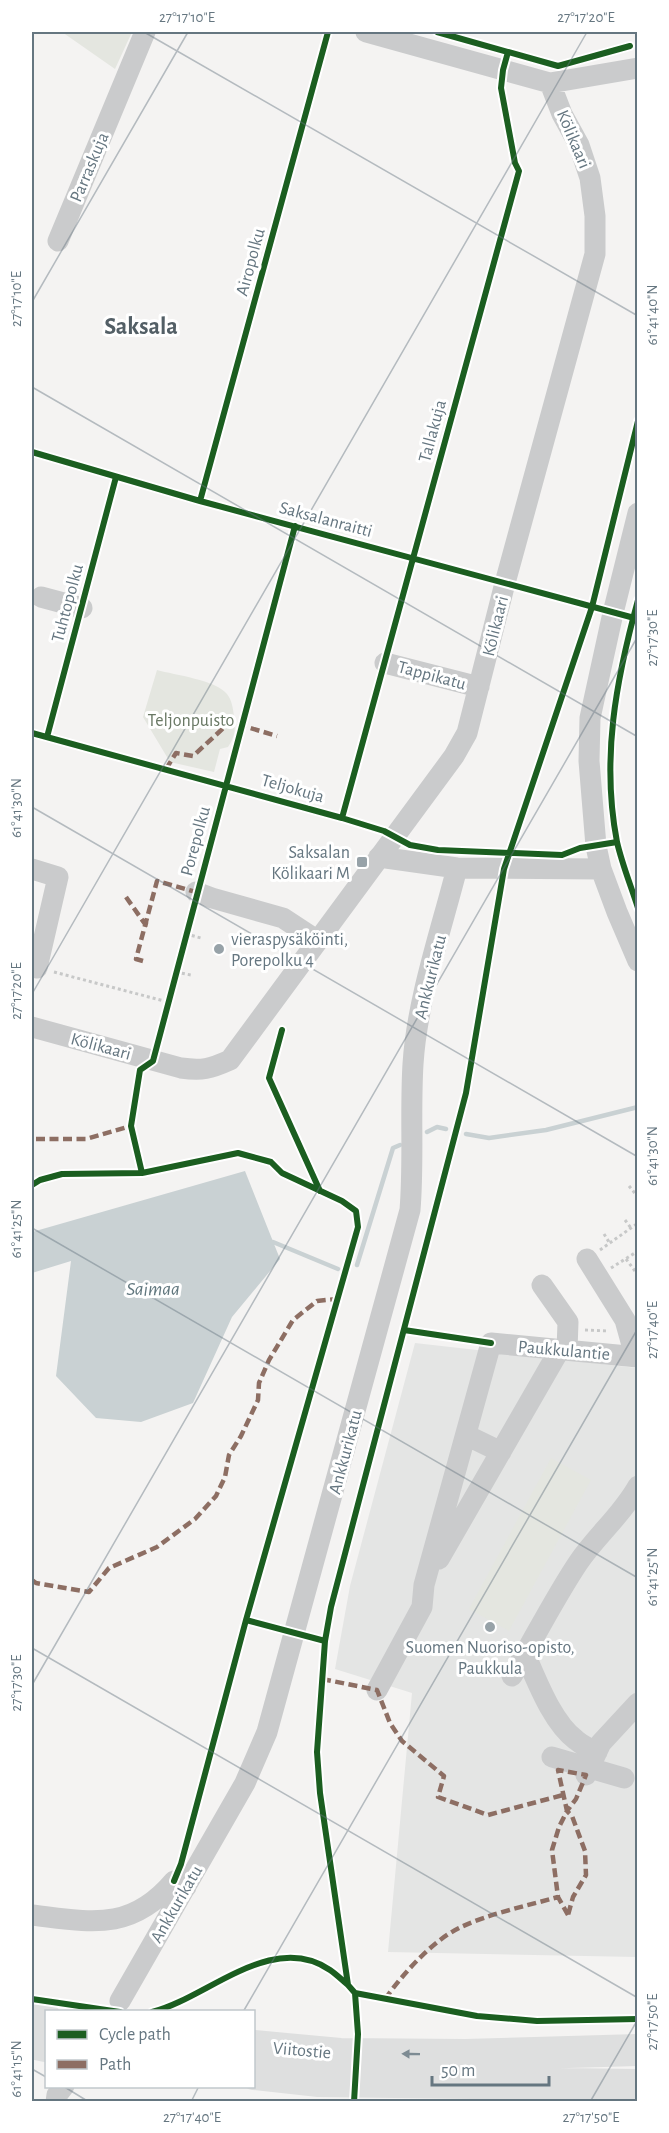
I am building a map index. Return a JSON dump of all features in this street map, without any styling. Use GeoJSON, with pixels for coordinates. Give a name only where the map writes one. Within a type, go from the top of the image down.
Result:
{"type":"FeatureCollection","features":[{"type":"Feature","properties":{"kind":"highway","name":"Viitostie"},"geometry":{"type":"LineString","coordinates":[[255,2046],[340,2054],[465,2055],[638,2050]]}},
{"type":"Feature","properties":{"kind":"highway","name":"Viitostie"},"geometry":{"type":"LineString","coordinates":[[255,2074],[319,2080],[634,2085]]}},
{"type":"Feature","properties":{"kind":"highway"},"geometry":{"type":"LineString","coordinates":[[319,2080],[344,2096],[363,2102]]}},
{"type":"Feature","properties":{"kind":"highway"},"geometry":{"type":"LineString","coordinates":[[583,2102],[634,2085]]}},
{"type":"Feature","properties":{"kind":"street","name":"Parraskuja"},"geometry":{"type":"LineString","coordinates":[[58,241],[145,32]]}},
{"type":"Feature","properties":{"kind":"street"},"geometry":{"type":"LineString","coordinates":[[366,32],[550,83],[638,68]]}},
{"type":"Feature","properties":{"kind":"street","name":"Kölikaari"},"geometry":{"type":"LineString","coordinates":[[32,1027],[181,1068],[201,1070],[216,1067],[230,1060],[454,756],[467,733],[505,583],[595,254],[595,216],[590,178],[579,145],[562,114],[550,83]]}},
{"type":"Feature","properties":{"kind":"street"},"geometry":{"type":"LineString","coordinates":[[638,513],[590,718],[589,761],[596,846],[601,869],[616,912],[638,961]]}},
{"type":"Feature","properties":{"kind":"street"},"geometry":{"type":"LineString","coordinates":[[41,597],[82,608]]}},
{"type":"Feature","properties":{"kind":"street","name":"Tappikatu"},"geometry":{"type":"LineString","coordinates":[[385,663],[479,687]]}},
{"type":"Feature","properties":{"kind":"street"},"geometry":{"type":"LineString","coordinates":[[379,857],[457,868],[601,869]]}},
{"type":"Feature","properties":{"kind":"street","name":"Ankkurikatu"},"geometry":{"type":"LineString","coordinates":[[120,2001],[245,1783],[267,1732],[410,1210],[413,1171],[413,1064],[419,1019],[457,868]]}},
{"type":"Feature","properties":{"kind":"street"},"geometry":{"type":"LineString","coordinates":[[32,869],[58,877],[37,968]]}},
{"type":"Feature","properties":{"kind":"street"},"geometry":{"type":"LineString","coordinates":[[196,892],[283,918],[318,941]]}},
{"type":"Feature","properties":{"kind":"street"},"geometry":{"type":"LineString","coordinates":[[592,1268],[625,1320],[636,1356]]}},
{"type":"Feature","properties":{"kind":"street"},"geometry":{"type":"LineString","coordinates":[[424,1585],[565,1343],[568,1322],[542,1285]]}},
{"type":"Feature","properties":{"kind":"street","name":"Paukkulantie"},"geometry":{"type":"LineString","coordinates":[[466,1435],[491,1343],[565,1343],[636,1356]]}},
{"type":"Feature","properties":{"kind":"street"},"geometry":{"type":"LineString","coordinates":[[376,1690],[422,1607],[424,1585],[466,1435],[501,1452]]}},
{"type":"Feature","properties":{"kind":"street"},"geometry":{"type":"LineString","coordinates":[[512,1676],[577,1564],[596,1538],[616,1518],[638,1486]]}},
{"type":"Feature","properties":{"kind":"street"},"geometry":{"type":"LineString","coordinates":[[525,1654],[542,1691],[586,1760]]}},
{"type":"Feature","properties":{"kind":"street"},"geometry":{"type":"LineString","coordinates":[[586,1760],[638,1703]]}},
{"type":"Feature","properties":{"kind":"street"},"geometry":{"type":"LineString","coordinates":[[552,1757],[586,1760],[631,1781]]}},
{"type":"Feature","properties":{"kind":"street"},"geometry":{"type":"LineString","coordinates":[[32,1915],[111,1921],[142,1910],[162,1896],[174,1881],[186,1887]]}},
{"type":"Feature","properties":{"kind":"path"},"geometry":{"type":"LineString","coordinates":[[186,934],[201,938]]}},
{"type":"Feature","properties":{"kind":"path"},"geometry":{"type":"LineString","coordinates":[[173,982],[178,962]]}},
{"type":"Feature","properties":{"kind":"path"},"geometry":{"type":"LineString","coordinates":[[37,968],[168,1002]]}},
{"type":"Feature","properties":{"kind":"path"},"geometry":{"type":"LineString","coordinates":[[176,972],[191,975]]}},
{"type":"Feature","properties":{"kind":"path"},"geometry":{"type":"LineString","coordinates":[[165,1012],[170,992]]}},
{"type":"Feature","properties":{"kind":"path"},"geometry":{"type":"LineString","coordinates":[[629,1186],[638,1197]]}},
{"type":"Feature","properties":{"kind":"path"},"geometry":{"type":"LineString","coordinates":[[625,1220],[631,1228]]}},
{"type":"Feature","properties":{"kind":"path"},"geometry":{"type":"LineString","coordinates":[[592,1268],[610,1243],[638,1223]]}},
{"type":"Feature","properties":{"kind":"path"},"geometry":{"type":"LineString","coordinates":[[604,1234],[610,1243]]}},
{"type":"Feature","properties":{"kind":"path"},"geometry":{"type":"LineString","coordinates":[[592,1268],[626,1259],[638,1251]]}},
{"type":"Feature","properties":{"kind":"path"},"geometry":{"type":"LineString","coordinates":[[626,1259],[638,1275]]}},
{"type":"Feature","properties":{"kind":"path"},"geometry":{"type":"LineString","coordinates":[[565,1343],[628,1332]]}},
{"type":"Feature","properties":{"kind":"shaded area","name":"Suomen Nuoriso-opisto, Paukkula"},"geometry":{"type":"Polygon","coordinates":[[[415,1343],[637,1368],[637,1957],[388,1952],[412,1693],[335,1669],[350,1586],[415,1343]]]}},
{"type":"Feature","properties":{"kind":"green space"},"geometry":{"type":"Polygon","coordinates":[[[62,32],[132,32],[115,69],[62,32]]]}},
{"type":"Feature","properties":{"kind":"green space","name":"Teljonpuisto"},"geometry":{"type":"Polygon","coordinates":[[[157,670],[214,685],[229,696],[235,724],[234,732],[228,747],[220,749],[214,772],[170,762],[143,717],[157,670]]]}},
{"type":"Feature","properties":{"kind":"green space"},"geometry":{"type":"Polygon","coordinates":[[[551,1458],[591,1480],[509,1631],[469,1609],[551,1458]]]}},
{"type":"Feature","properties":{"kind":"water","name":"Saimaa"},"geometry":{"type":"Polygon","coordinates":[[[245,1171],[280,1259],[232,1317],[193,1403],[141,1422],[96,1418],[56,1376],[71,1261],[32,1273],[32,1232],[245,1171]]]}},
{"type":"Feature","properties":{"kind":"waterway"},"geometry":{"type":"LineString","coordinates":[[466,1134],[489,1138],[546,1130],[638,1107]]}},
{"type":"Feature","properties":{"kind":"waterway"},"geometry":{"type":"LineString","coordinates":[[427,1132],[437,1127],[446,1129]]}},
{"type":"Feature","properties":{"kind":"waterway"},"geometry":{"type":"LineString","coordinates":[[357,1265],[393,1148],[400,1145]]}},
{"type":"Feature","properties":{"kind":"waterway"},"geometry":{"type":"LineString","coordinates":[[273,1242],[338,1269]]}},
{"type":"Feature","properties":{"kind":"marked path"},"geometry":{"type":"LineString","coordinates":[[166,769],[176,753],[193,756],[230,722],[277,736]]}},
{"type":"Feature","properties":{"kind":"marked path"},"geometry":{"type":"LineString","coordinates":[[143,961],[136,959],[157,881],[196,892]]}},
{"type":"Feature","properties":{"kind":"marked path"},"geometry":{"type":"LineString","coordinates":[[126,897],[145,924],[149,925]]}},
{"type":"Feature","properties":{"kind":"marked path"},"geometry":{"type":"LineString","coordinates":[[36,1139],[86,1139],[131,1126]]}},
{"type":"Feature","properties":{"kind":"marked path"},"geometry":{"type":"LineString","coordinates":[[32,1580],[36,1583],[89,1592],[109,1568],[157,1547],[195,1519],[216,1496],[225,1477],[229,1455],[258,1400],[259,1383],[269,1360],[293,1320],[317,1301],[336,1299]]}},
{"type":"Feature","properties":{"kind":"marked path"},"geometry":{"type":"LineString","coordinates":[[322,1679],[377,1690],[390,1723],[402,1741],[444,1776],[438,1797],[488,1815],[563,1795]]}},
{"type":"Feature","properties":{"kind":"marked path"},"geometry":{"type":"LineString","coordinates":[[568,1915],[558,1897],[552,1850],[567,1811],[558,1770],[586,1775],[576,1799],[567,1811],[572,1816],[585,1851],[586,1875],[573,1897],[568,1915]]}},
{"type":"Feature","properties":{"kind":"marked path"},"geometry":{"type":"LineString","coordinates":[[385,1999],[418,1959],[438,1941],[459,1928],[507,1911],[558,1897]]}},
{"type":"Feature","properties":{"kind":"cycle path","name":"Airopolku"},"geometry":{"type":"LineString","coordinates":[[200,501],[328,32]]}},
{"type":"Feature","properties":{"kind":"cycle path"},"geometry":{"type":"LineString","coordinates":[[437,32],[558,66],[630,46]]}},
{"type":"Feature","properties":{"kind":"cycle path","name":"Tallakuja"},"geometry":{"type":"LineString","coordinates":[[342,818],[519,171],[515,163],[501,88],[508,52]]}},
{"type":"Feature","properties":{"kind":"cycle path"},"geometry":{"type":"LineString","coordinates":[[354,2102],[358,2034],[355,1993],[348,1985],[320,1793],[317,1752],[325,1641],[331,1607],[466,1093],[504,869],[592,607],[638,421]]}},
{"type":"Feature","properties":{"kind":"cycle path","name":"Saksalanraitti"},"geometry":{"type":"LineString","coordinates":[[32,452],[200,501],[638,619]]}},
{"type":"Feature","properties":{"kind":"cycle path","name":"Tuhtopolku"},"geometry":{"type":"LineString","coordinates":[[47,737],[116,477]]}},
{"type":"Feature","properties":{"kind":"cycle path","name":"Saksalanraitti"},"geometry":{"type":"LineString","coordinates":[[142,1173],[131,1126],[140,1070],[153,1061],[295,526]]}},
{"type":"Feature","properties":{"kind":"cycle path"},"geometry":{"type":"LineString","coordinates":[[638,600],[617,690],[610,780],[617,842],[638,908]]}},
{"type":"Feature","properties":{"kind":"cycle path","name":"Teljokuja"},"geometry":{"type":"LineString","coordinates":[[32,733],[342,818],[384,831],[410,845],[438,850],[562,855],[580,848],[617,842]]}},
{"type":"Feature","properties":{"kind":"cycle path"},"geometry":{"type":"LineString","coordinates":[[282,1030],[269,1078],[320,1191]]}},
{"type":"Feature","properties":{"kind":"cycle path"},"geometry":{"type":"LineString","coordinates":[[32,1185],[40,1180],[62,1174],[142,1173],[238,1153],[271,1162],[282,1173],[342,1201],[356,1211],[358,1227],[246,1620],[181,1864],[174,1881]]}},
{"type":"Feature","properties":{"kind":"cycle path"},"geometry":{"type":"LineString","coordinates":[[404,1330],[491,1343]]}},
{"type":"Feature","properties":{"kind":"cycle path"},"geometry":{"type":"LineString","coordinates":[[246,1620],[325,1641]]}},
{"type":"Feature","properties":{"kind":"cycle path"},"geometry":{"type":"LineString","coordinates":[[158,2010],[173,2005],[240,1971],[262,1962],[285,1958],[308,1960],[330,1970],[348,1985]]}},
{"type":"Feature","properties":{"kind":"cycle path"},"geometry":{"type":"LineString","coordinates":[[355,1993],[477,2016],[537,2021],[638,2019]]}},
{"type":"Feature","properties":{"kind":"cycle path"},"geometry":{"type":"LineString","coordinates":[[32,1999],[106,2010]]}},
{"type":"Feature","properties":{"kind":"place","name":"Saksalan Kölikaari M"},"geometry":{"type":"Point","coordinates":[362,862]}},
{"type":"Feature","properties":{"kind":"place","name":"vieraspysäköinti, Porepolku 4"},"geometry":{"type":"Point","coordinates":[219,949]}},
{"type":"Feature","properties":{"kind":"place","name":"Suomen Nuoriso-opisto, Paukkula"},"geometry":{"type":"Point","coordinates":[490,1627]}},
{"type":"Feature","properties":{"kind":"district","name":"Saksala"},"geometry":{"type":"Point","coordinates":[141,326]}}]}
